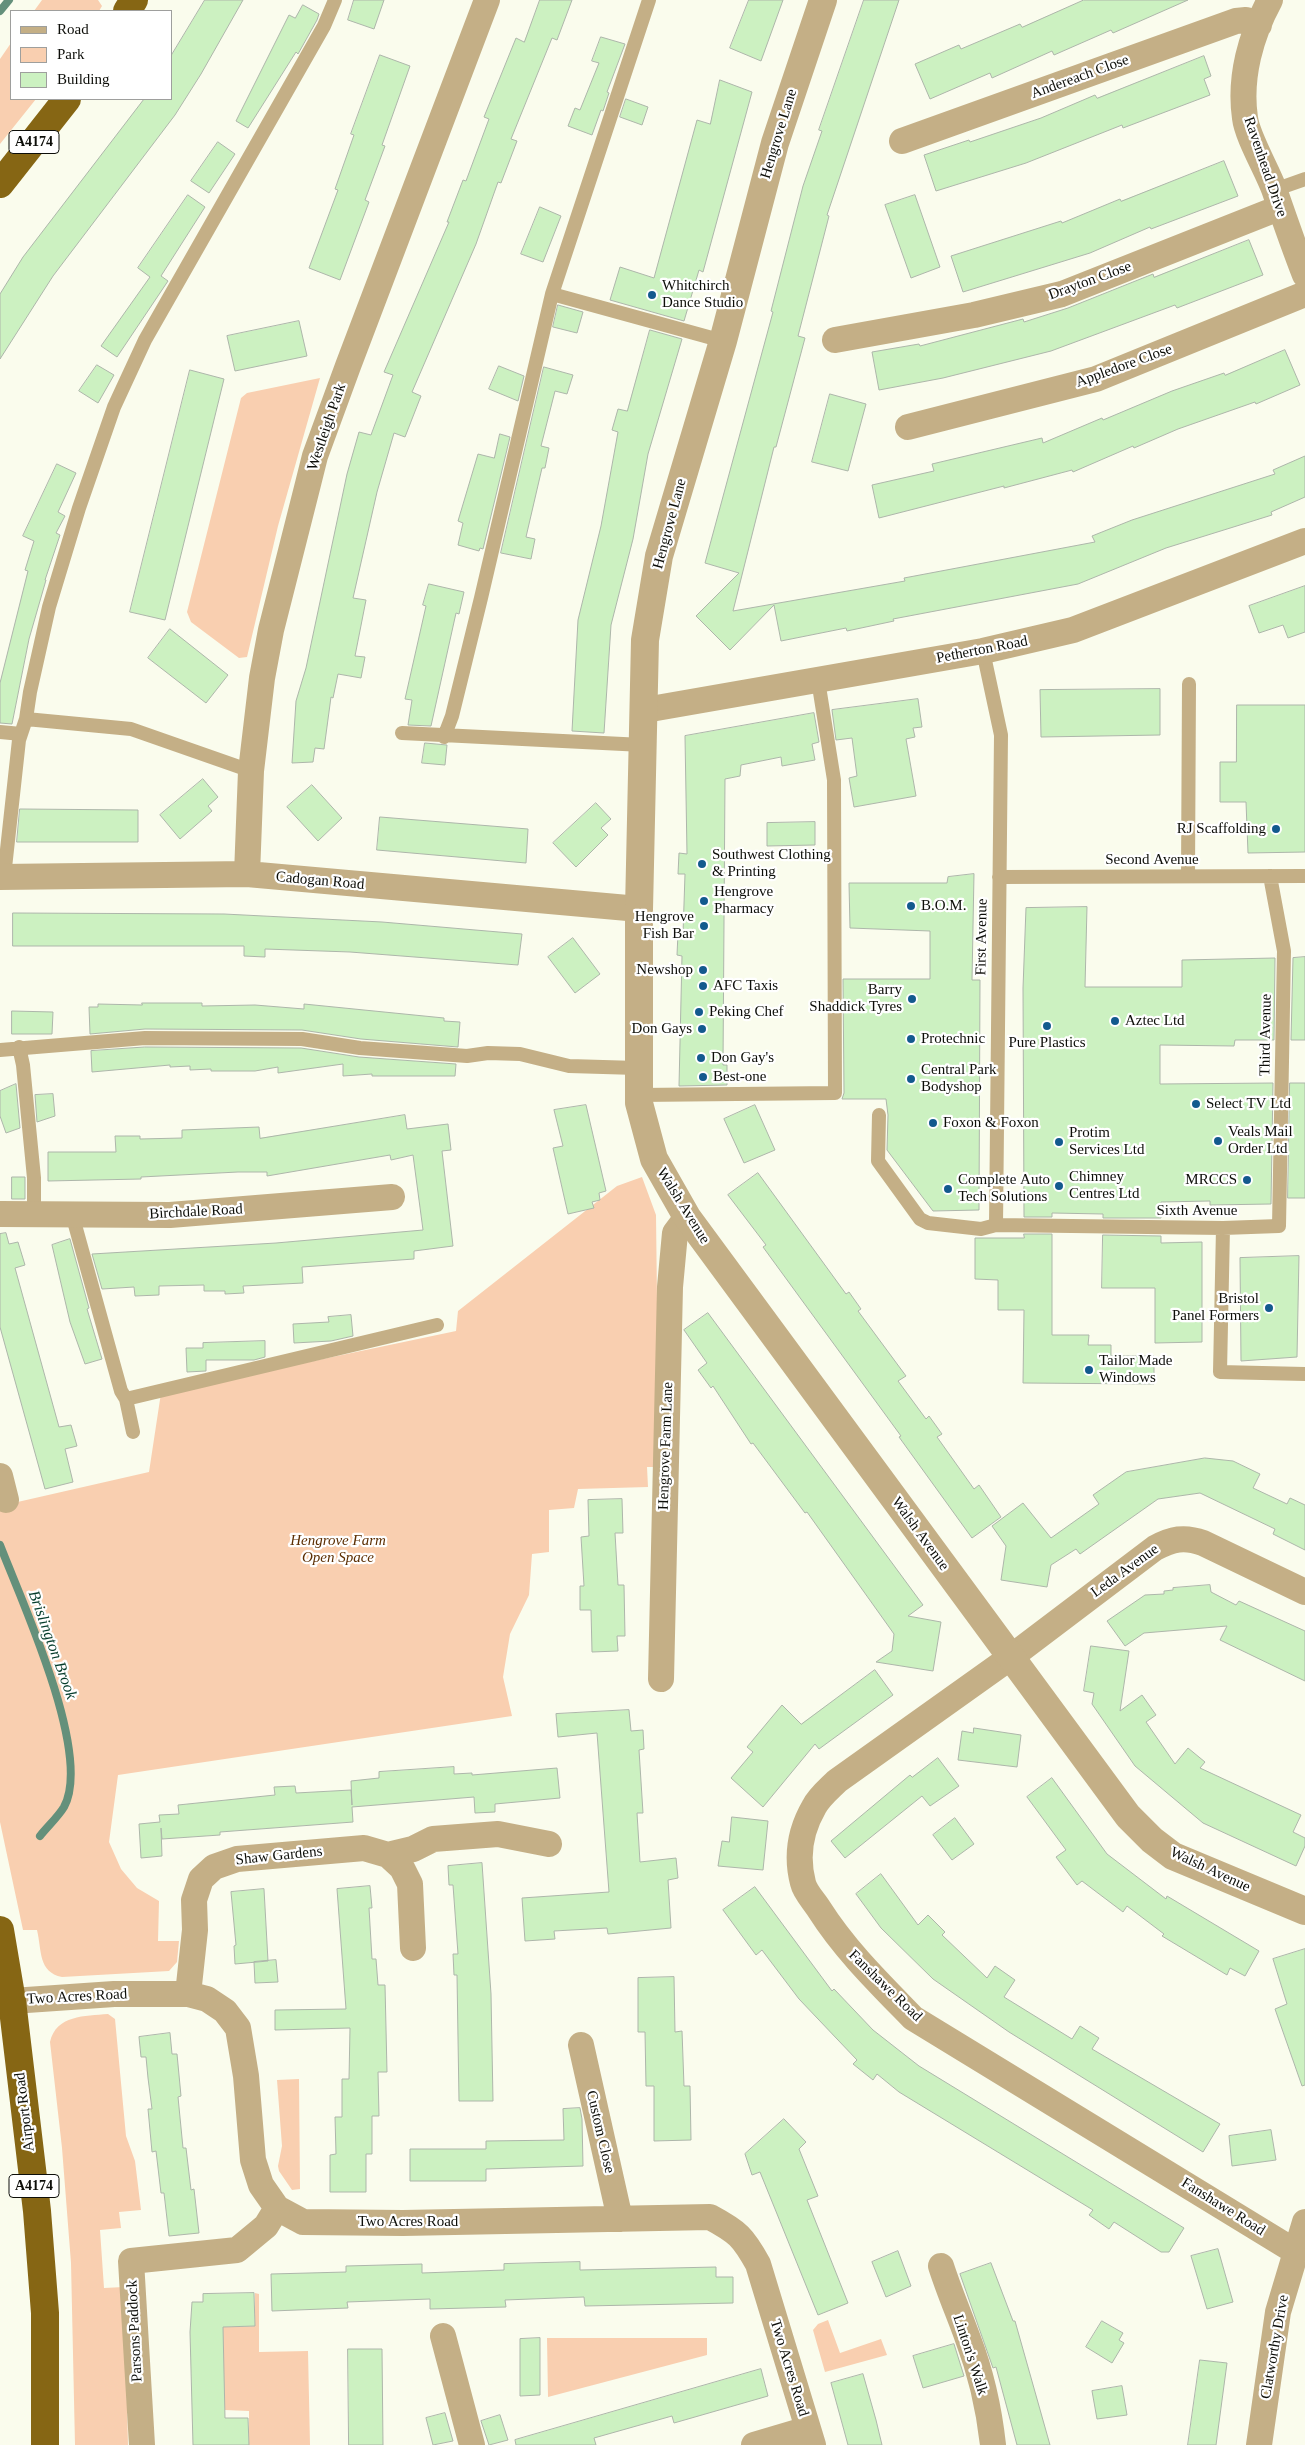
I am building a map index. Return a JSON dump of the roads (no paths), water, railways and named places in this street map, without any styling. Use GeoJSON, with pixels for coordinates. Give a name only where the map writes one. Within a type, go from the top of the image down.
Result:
{"type":"FeatureCollection","features":[{"type":"Feature","properties":{"kind":"highway","name":"A4174"},"geometry":{"type":"LineString","coordinates":[[0,184],[66,100]]}},
{"type":"Feature","properties":{"kind":"highway","name":"Airport Road"},"geometry":{"type":"LineString","coordinates":[[0,1930],[12,2002],[37,2210],[44,2304],[45,2445]]}},
{"type":"Feature","properties":{"kind":"street","name":"Westleigh Park"},"geometry":{"type":"LineString","coordinates":[[247,874],[252,770],[262,678],[271,630],[316,456],[487,0]]}},
{"type":"Feature","properties":{"kind":"street","name":"Hengrove Lane"},"geometry":{"type":"LineString","coordinates":[[638,1068],[639,909],[645,710],[644,640],[659,556],[723,341],[774,143],[823,0]]}},
{"type":"Feature","properties":{"kind":"street","name":"Ravenhead Drive"},"geometry":{"type":"LineString","coordinates":[[1270,0],[1245,64],[1245,119],[1305,275]]}},
{"type":"Feature","properties":{"kind":"street","name":"Andereach Close"},"geometry":{"type":"LineString","coordinates":[[902,141],[1236,21],[1246,20],[1259,25]]}},
{"type":"Feature","properties":{"kind":"street","name":"Drayton Close"},"geometry":{"type":"LineString","coordinates":[[835,340],[974,315],[1062,294],[1276,199]]}},
{"type":"Feature","properties":{"kind":"street","name":"Appledore Close"},"geometry":{"type":"LineString","coordinates":[[908,427],[1096,379],[1305,294]]}},
{"type":"Feature","properties":{"kind":"street","name":"Petherton Road"},"geometry":{"type":"LineString","coordinates":[[645,710],[983,651],[1073,630],[1305,541]]}},
{"type":"Feature","properties":{"kind":"street","name":"Cadogan Road"},"geometry":{"type":"LineString","coordinates":[[2,877],[247,874],[639,909]]}},
{"type":"Feature","properties":{"kind":"street","name":"Walsh Avenue"},"geometry":{"type":"LineString","coordinates":[[638,1068],[639,1095],[654,1159],[687,1217],[1128,1816],[1152,1840],[1174,1856],[1305,1911]]}},
{"type":"Feature","properties":{"kind":"street","name":"Birchdale Road"},"geometry":{"type":"LineString","coordinates":[[0,1214],[170,1215],[392,1197]]}},
{"type":"Feature","properties":{"kind":"street","name":"Hengrove Farm Lane"},"geometry":{"type":"LineString","coordinates":[[661,1679],[670,1287],[675,1234],[687,1217]]}},
{"type":"Feature","properties":{"kind":"street","name":"Leda Avenue"},"geometry":{"type":"LineString","coordinates":[[1010,1657],[1155,1548],[1171,1539],[1188,1538],[1203,1543],[1305,1592]]}},
{"type":"Feature","properties":{"kind":"street","name":"Fanshawe Road"},"geometry":{"type":"LineString","coordinates":[[1010,1657],[837,1781],[815,1805],[800,1841],[799,1863],[804,1886],[836,1936],[861,1966],[913,2018],[1296,2252]]}},
{"type":"Feature","properties":{"kind":"street","name":"Shaw Gardens"},"geometry":{"type":"LineString","coordinates":[[188,1994],[192,1966],[194,1900],[202,1879],[214,1866],[237,1859],[364,1848],[388,1855],[413,1849],[434,1839],[498,1834],[549,1844]]}},
{"type":"Feature","properties":{"kind":"street"},"geometry":{"type":"LineString","coordinates":[[388,1855],[402,1868],[410,1884],[413,1948]]}},
{"type":"Feature","properties":{"kind":"street","name":"Two Acres Road"},"geometry":{"type":"LineString","coordinates":[[12,2002],[114,1994],[188,1994],[208,1999],[225,2011],[238,2028],[246,2076],[253,2160],[261,2185],[277,2208],[303,2222],[710,2217],[731,2228],[745,2240],[758,2264],[810,2437]]}},
{"type":"Feature","properties":{"kind":"street","name":"Custom Close"},"geometry":{"type":"LineString","coordinates":[[581,2045],[620,2219]]}},
{"type":"Feature","properties":{"kind":"street","name":"Parsons Paddock"},"geometry":{"type":"LineString","coordinates":[[142,2445],[131,2261],[237,2250],[266,2226],[277,2208]]}},
{"type":"Feature","properties":{"kind":"street","name":"Clatworthy Drive"},"geometry":{"type":"LineString","coordinates":[[1259,2445],[1278,2312],[1305,2222]]}},
{"type":"Feature","properties":{"kind":"street","name":"Linton's Walk"},"geometry":{"type":"LineString","coordinates":[[941,2266],[968,2339],[990,2415],[993,2445]]}},
{"type":"Feature","properties":{"kind":"street"},"geometry":{"type":"LineString","coordinates":[[443,2336],[472,2445]]}},
{"type":"Feature","properties":{"kind":"street"},"geometry":{"type":"LineString","coordinates":[[754,2445],[810,2437]]}},
{"type":"Feature","properties":{"kind":"lane"},"geometry":{"type":"LineString","coordinates":[[2,877],[21,734],[26,719],[30,692],[50,608],[79,508],[114,406],[145,340],[324,26],[335,0]]}},
{"type":"Feature","properties":{"kind":"lane"},"geometry":{"type":"LineString","coordinates":[[444,737],[452,716],[552,294],[650,0]]}},
{"type":"Feature","properties":{"kind":"lane"},"geometry":{"type":"LineString","coordinates":[[1276,199],[1305,179]]}},
{"type":"Feature","properties":{"kind":"lane"},"geometry":{"type":"LineString","coordinates":[[552,294],[723,341]]}},
{"type":"Feature","properties":{"kind":"lane","name":"First Avenue"},"geometry":{"type":"LineString","coordinates":[[983,651],[1001,735],[996,1225]]}},
{"type":"Feature","properties":{"kind":"lane"},"geometry":{"type":"LineString","coordinates":[[639,1095],[835,1093],[834,780],[818,680]]}},
{"type":"Feature","properties":{"kind":"lane"},"geometry":{"type":"LineString","coordinates":[[1188,876],[1189,684]]}},
{"type":"Feature","properties":{"kind":"lane"},"geometry":{"type":"LineString","coordinates":[[26,719],[131,729],[252,770]]}},
{"type":"Feature","properties":{"kind":"lane"},"geometry":{"type":"LineString","coordinates":[[0,732],[21,734]]}},
{"type":"Feature","properties":{"kind":"lane"},"geometry":{"type":"LineString","coordinates":[[402,733],[444,737],[644,745]]}},
{"type":"Feature","properties":{"kind":"lane","name":"Third Avenue"},"geometry":{"type":"LineString","coordinates":[[1270,876],[1284,951],[1279,1226]]}},
{"type":"Feature","properties":{"kind":"lane","name":"Second Avenue"},"geometry":{"type":"LineString","coordinates":[[999,877],[1305,876]]}},
{"type":"Feature","properties":{"kind":"lane"},"geometry":{"type":"LineString","coordinates":[[0,1050],[18,1047],[145,1038],[302,1039],[360,1048],[467,1056],[488,1053],[520,1054],[569,1066],[638,1068]]}},
{"type":"Feature","properties":{"kind":"lane"},"geometry":{"type":"LineString","coordinates":[[18,1047],[23,1065],[34,1178],[34,1214]]}},
{"type":"Feature","properties":{"kind":"lane","name":"Sixth Avenue"},"geometry":{"type":"LineString","coordinates":[[879,1116],[878,1161],[920,1219],[928,1223],[981,1229],[996,1225],[1222,1228],[1279,1226]]}},
{"type":"Feature","properties":{"kind":"lane"},"geometry":{"type":"LineString","coordinates":[[72,1214],[121,1391],[126,1399],[133,1432]]}},
{"type":"Feature","properties":{"kind":"lane"},"geometry":{"type":"LineString","coordinates":[[1222,1228],[1220,1372],[1305,1374]]}},
{"type":"Feature","properties":{"kind":"lane"},"geometry":{"type":"LineString","coordinates":[[126,1399],[437,1325]]}},
{"type":"Feature","properties":{"kind":"waterway","name":"Brislington Brook"},"geometry":{"type":"LineString","coordinates":[[0,11],[9,0]]}},
{"type":"Feature","properties":{"kind":"waterway","name":"Brislington Brook"},"geometry":{"type":"LineString","coordinates":[[0,1545],[51,1677],[62,1715],[69,1751],[70,1783],[64,1807],[40,1836]]}},
{"type":"Feature","properties":{"kind":"place","name":"Whitchirch Dance Studio"},"geometry":{"type":"Point","coordinates":[652,295]}},
{"type":"Feature","properties":{"kind":"place","name":"RJ Scaffolding"},"geometry":{"type":"Point","coordinates":[1276,829]}},
{"type":"Feature","properties":{"kind":"place","name":"Southwest Clothing & Printing"},"geometry":{"type":"Point","coordinates":[702,864]}},
{"type":"Feature","properties":{"kind":"place","name":"Hengrove Pharmacy"},"geometry":{"type":"Point","coordinates":[704,901]}},
{"type":"Feature","properties":{"kind":"place","name":"B.O.M."},"geometry":{"type":"Point","coordinates":[911,906]}},
{"type":"Feature","properties":{"kind":"place","name":"Hengrove Fish Bar"},"geometry":{"type":"Point","coordinates":[704,926]}},
{"type":"Feature","properties":{"kind":"place","name":"Newshop"},"geometry":{"type":"Point","coordinates":[703,970]}},
{"type":"Feature","properties":{"kind":"place","name":"AFC Taxis"},"geometry":{"type":"Point","coordinates":[703,986]}},
{"type":"Feature","properties":{"kind":"place","name":"Barry Shaddick Tyres"},"geometry":{"type":"Point","coordinates":[912,999]}},
{"type":"Feature","properties":{"kind":"place","name":"Peking Chef"},"geometry":{"type":"Point","coordinates":[699,1012]}},
{"type":"Feature","properties":{"kind":"place","name":"Aztec Ltd"},"geometry":{"type":"Point","coordinates":[1115,1021]}},
{"type":"Feature","properties":{"kind":"place","name":"Pure Plastics"},"geometry":{"type":"Point","coordinates":[1047,1026]}},
{"type":"Feature","properties":{"kind":"place","name":"Don Gays"},"geometry":{"type":"Point","coordinates":[702,1029]}},
{"type":"Feature","properties":{"kind":"place","name":"Protechnic"},"geometry":{"type":"Point","coordinates":[911,1039]}},
{"type":"Feature","properties":{"kind":"place","name":"Don Gay's"},"geometry":{"type":"Point","coordinates":[701,1058]}},
{"type":"Feature","properties":{"kind":"place","name":"Best-one"},"geometry":{"type":"Point","coordinates":[703,1077]}},
{"type":"Feature","properties":{"kind":"place","name":"Central Park Bodyshop"},"geometry":{"type":"Point","coordinates":[911,1079]}},
{"type":"Feature","properties":{"kind":"place","name":"Select TV Ltd"},"geometry":{"type":"Point","coordinates":[1196,1104]}},
{"type":"Feature","properties":{"kind":"place","name":"Foxon & Foxon"},"geometry":{"type":"Point","coordinates":[933,1123]}},
{"type":"Feature","properties":{"kind":"place","name":"Veals Mail Order Ltd"},"geometry":{"type":"Point","coordinates":[1218,1141]}},
{"type":"Feature","properties":{"kind":"place","name":"Protim Services Ltd"},"geometry":{"type":"Point","coordinates":[1059,1142]}},
{"type":"Feature","properties":{"kind":"place","name":"MRCCS"},"geometry":{"type":"Point","coordinates":[1247,1180]}},
{"type":"Feature","properties":{"kind":"place","name":"Chimney Centres Ltd"},"geometry":{"type":"Point","coordinates":[1059,1186]}},
{"type":"Feature","properties":{"kind":"place","name":"Complete Auto Tech Solutions"},"geometry":{"type":"Point","coordinates":[948,1189]}},
{"type":"Feature","properties":{"kind":"place","name":"Bristol Panel Formers"},"geometry":{"type":"Point","coordinates":[1269,1308]}},
{"type":"Feature","properties":{"kind":"place","name":"Tailor Made Windows"},"geometry":{"type":"Point","coordinates":[1089,1370]}},
{"type":"Feature","properties":{"kind":"park label","name":"Hengrove Farm Open Space"},"geometry":{"type":"Point","coordinates":[338,1550]}}]}
